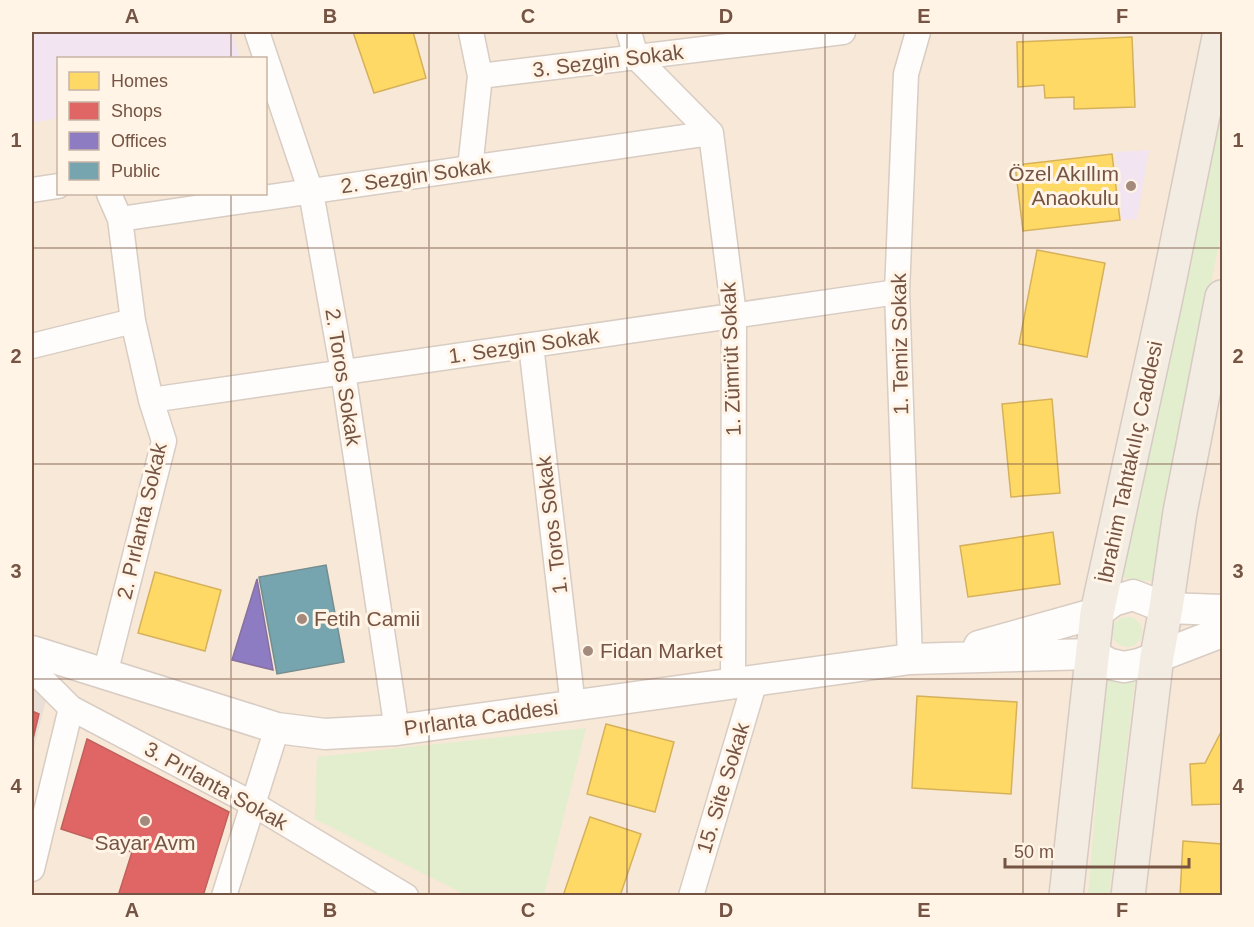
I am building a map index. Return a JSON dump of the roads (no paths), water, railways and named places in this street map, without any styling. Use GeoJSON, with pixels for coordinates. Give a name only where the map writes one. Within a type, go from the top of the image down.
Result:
{"type":"FeatureCollection","features":[{"type":"Feature","properties":{"kind":"main road","name":"İbrahim Tahtakılıç Caddesi"},"geometry":{"type":"LineString","coordinates":[[1066,896],[1097,613],[1165,302],[1220,32]]}},
{"type":"Feature","properties":{"kind":"main road"},"geometry":{"type":"LineString","coordinates":[[1128,896],[1157,656],[1180,512],[1222,299]]}},
{"type":"Feature","properties":{"kind":"street","name":"2. Toros Sokak"},"geometry":{"type":"LineString","coordinates":[[257,32],[265,57]]}},
{"type":"Feature","properties":{"kind":"street"},"geometry":{"type":"LineString","coordinates":[[470,168],[480,76],[471,32]]}},
{"type":"Feature","properties":{"kind":"street"},"geometry":{"type":"LineString","coordinates":[[629,32],[636,57],[711,133]]}},
{"type":"Feature","properties":{"kind":"street","name":"3. Sezgin Sokak"},"geometry":{"type":"LineString","coordinates":[[480,76],[636,57],[747,37],[843,32]]}},
{"type":"Feature","properties":{"kind":"street","name":"1. Temiz Sokak"},"geometry":{"type":"LineString","coordinates":[[918,32],[906,74],[897,292],[924,658]]}},
{"type":"Feature","properties":{"kind":"street","name":"2. Toros Sokak"},"geometry":{"type":"LineString","coordinates":[[267,62],[311,192],[343,372],[397,730]]}},
{"type":"Feature","properties":{"kind":"street","name":"2. Sezgin Sokak"},"geometry":{"type":"LineString","coordinates":[[120,219],[711,133]]}},
{"type":"Feature","properties":{"kind":"street","name":"1. Zümrüt Sokak"},"geometry":{"type":"LineString","coordinates":[[711,133],[734,315],[744,682]]}},
{"type":"Feature","properties":{"kind":"street"},"geometry":{"type":"LineString","coordinates":[[32,190],[57,186]]}},
{"type":"Feature","properties":{"kind":"street","name":"2. Pırlanta Sokak"},"geometry":{"type":"LineString","coordinates":[[105,674],[164,441],[151,400],[133,321],[120,219],[109,195]]}},
{"type":"Feature","properties":{"kind":"street","name":"1. Sezgin Sokak"},"geometry":{"type":"LineString","coordinates":[[151,400],[897,292]]}},
{"type":"Feature","properties":{"kind":"street"},"geometry":{"type":"LineString","coordinates":[[32,346],[133,321]]}},
{"type":"Feature","properties":{"kind":"street","name":"1. Toros Sokak"},"geometry":{"type":"LineString","coordinates":[[531,345],[573,706]]}},
{"type":"Feature","properties":{"kind":"street","name":"Pırlanta Caddesi"},"geometry":{"type":"LineString","coordinates":[[924,658],[1097,613],[1113,601],[1133,595],[1166,608],[1222,610]]}},
{"type":"Feature","properties":{"kind":"street","name":"Pırlanta Caddesi"},"geometry":{"type":"LineString","coordinates":[[32,651],[277,728],[325,734],[397,730],[924,658],[1092,654],[1110,664],[1124,667],[1139,664],[1222,632]]}},
{"type":"Feature","properties":{"kind":"street","name":"3. Pırlanta Sokak"},"geometry":{"type":"LineString","coordinates":[[32,669],[71,708],[253,804],[406,896]]}},
{"type":"Feature","properties":{"kind":"street","name":"15. Site Sokak"},"geometry":{"type":"LineString","coordinates":[[691,896],[744,682]]}},
{"type":"Feature","properties":{"kind":"street"},"geometry":{"type":"LineString","coordinates":[[32,869],[71,708]]}},
{"type":"Feature","properties":{"kind":"street"},"geometry":{"type":"LineString","coordinates":[[224,896],[277,728]]}},
{"type":"Feature","properties":{"kind":"place","name":"Özel Akıllım Anaokulu"},"geometry":{"type":"Point","coordinates":[1131,186]}},
{"type":"Feature","properties":{"kind":"place","name":"Fetih Camii"},"geometry":{"type":"Point","coordinates":[302,619]}},
{"type":"Feature","properties":{"kind":"place","name":"Fidan Market"},"geometry":{"type":"Point","coordinates":[588,651]}},
{"type":"Feature","properties":{"kind":"place","name":"Sayar Avm"},"geometry":{"type":"Point","coordinates":[145,821]}}]}
